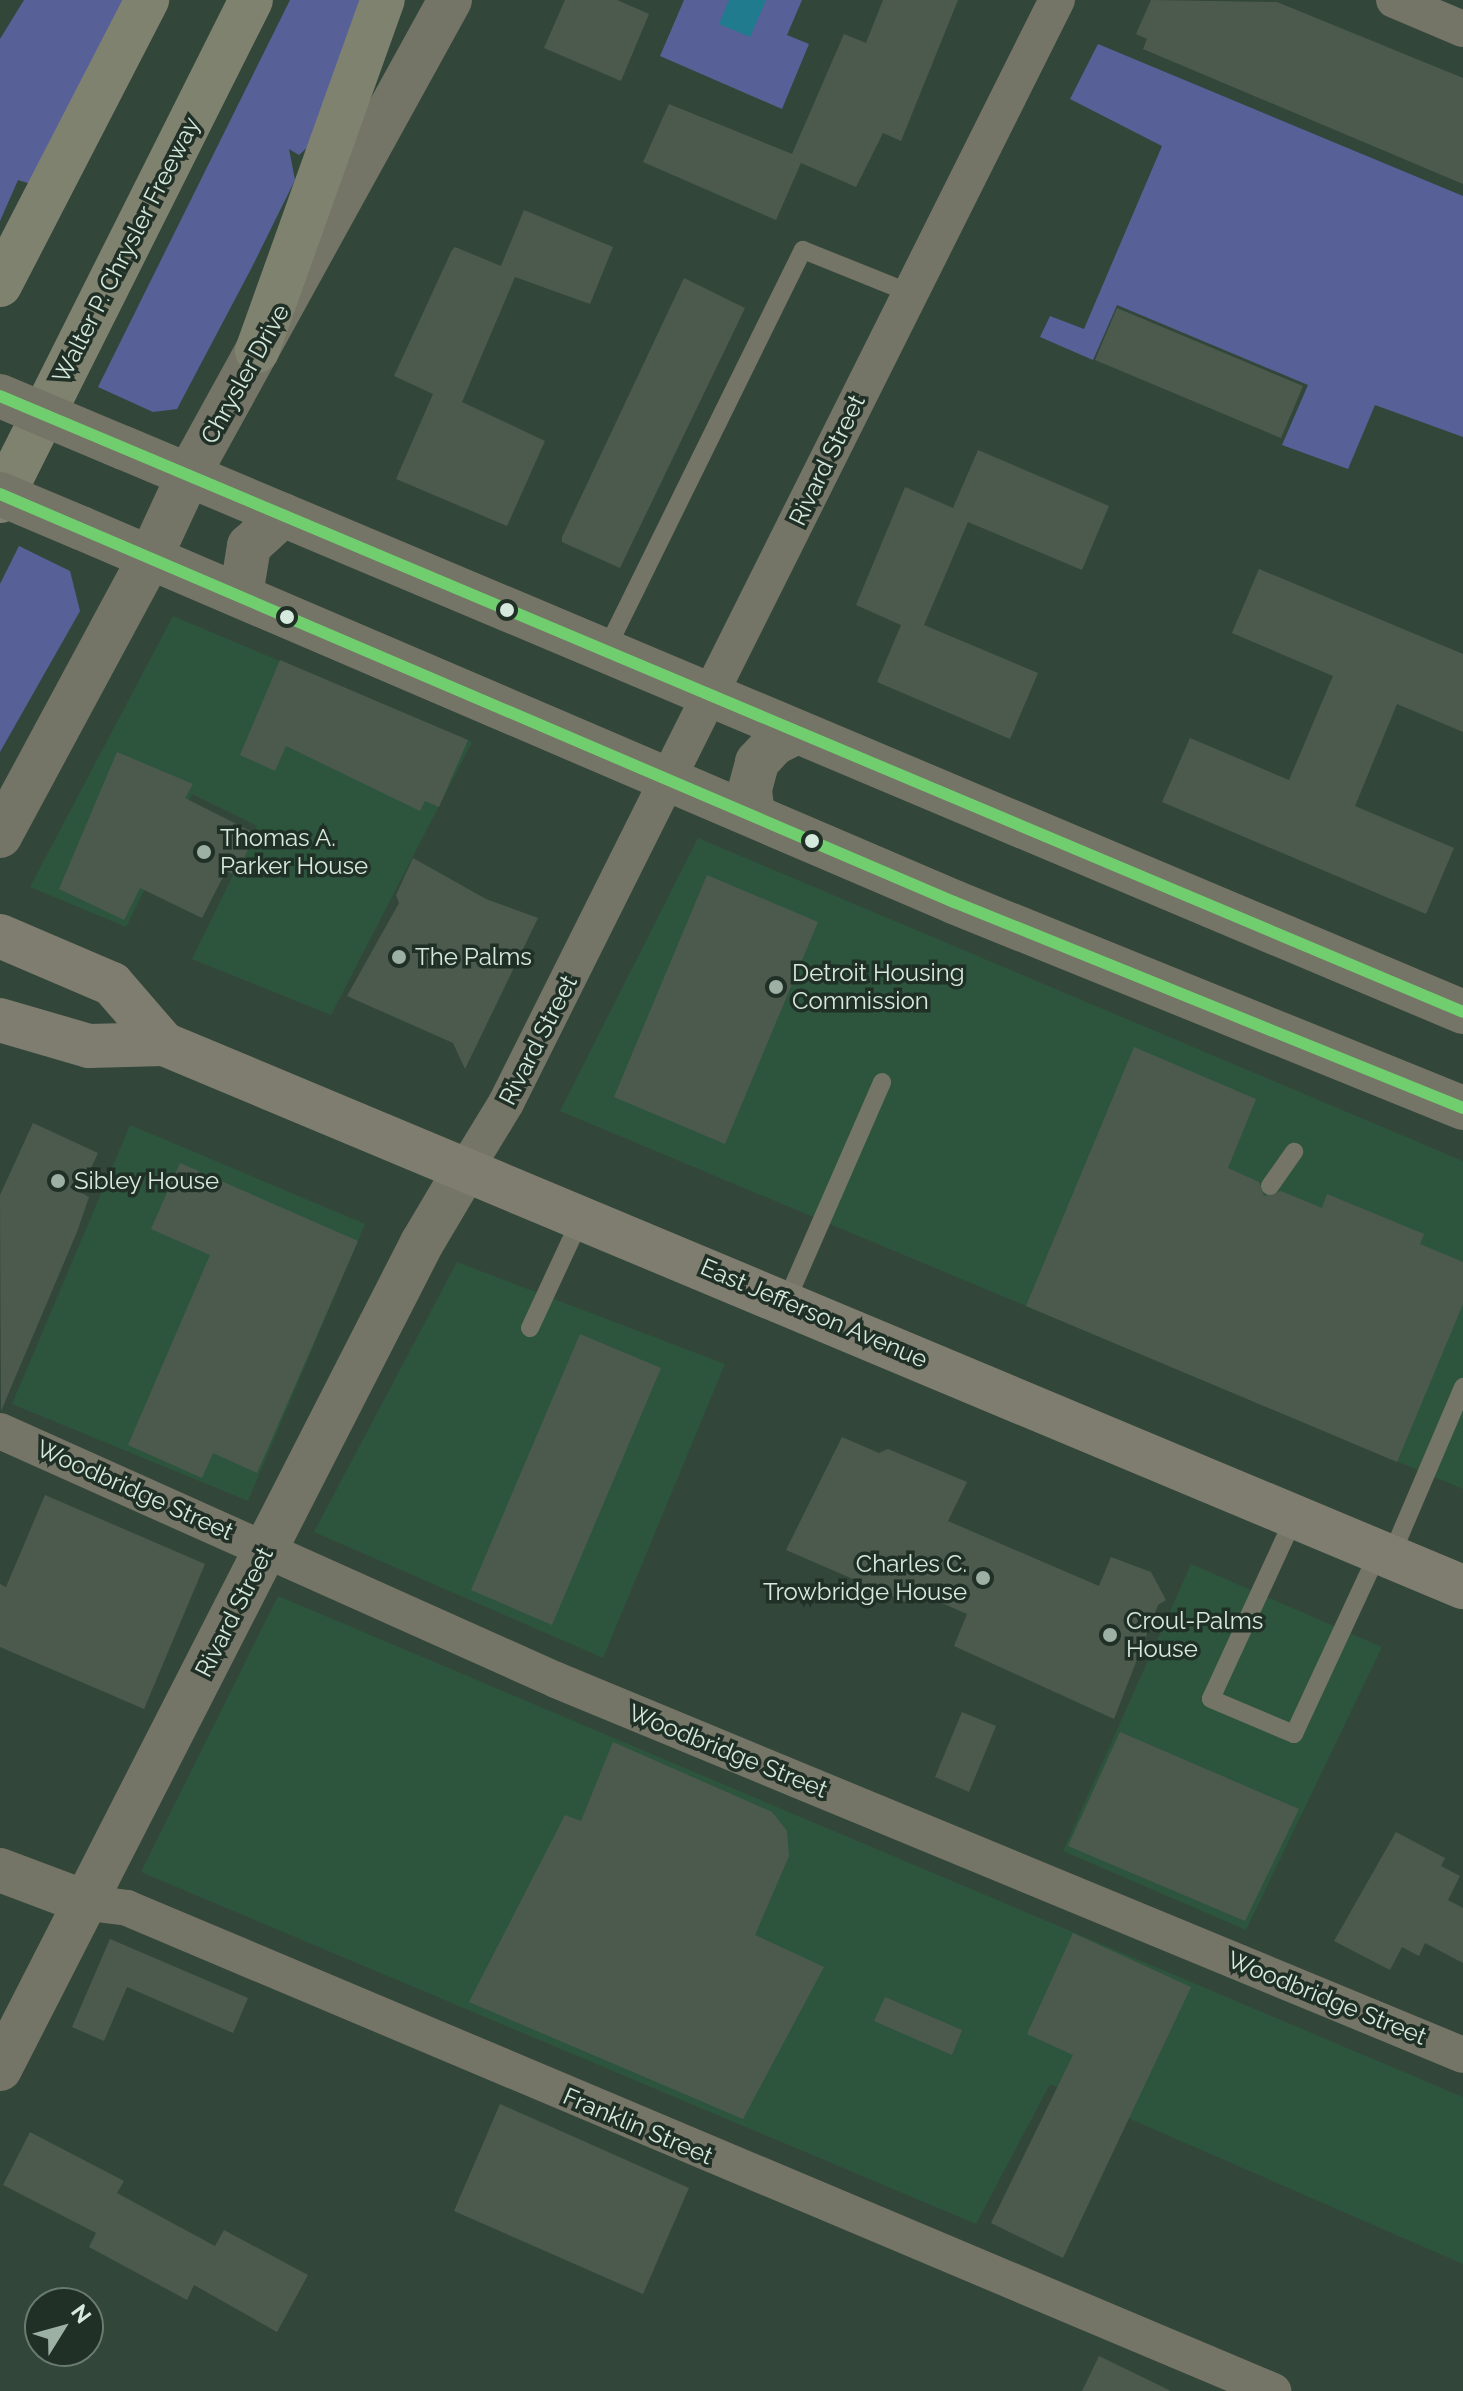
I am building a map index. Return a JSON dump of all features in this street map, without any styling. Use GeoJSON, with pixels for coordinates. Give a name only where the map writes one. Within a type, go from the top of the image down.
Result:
{"type":"FeatureCollection","features":[{"type":"Feature","properties":{"kind":"highway"},"geometry":{"type":"LineString","coordinates":[[0,285],[147,0]]}},
{"type":"Feature","properties":{"kind":"highway","name":"Walter P. Chrysler Freeway"},"geometry":{"type":"LineString","coordinates":[[0,501],[251,0]]}},
{"type":"Feature","properties":{"kind":"highway"},"geometry":{"type":"LineString","coordinates":[[257,351],[383,0]]}},
{"type":"Feature","properties":{"kind":"main road","name":"East Jefferson Avenue"},"geometry":{"type":"LineString","coordinates":[[0,936],[112,984],[164,1044]]}},
{"type":"Feature","properties":{"kind":"main road","name":"East Jefferson Avenue"},"geometry":{"type":"LineString","coordinates":[[0,1020],[89,1046],[164,1044],[582,1215],[1463,1587]]}},
{"type":"Feature","properties":{"kind":"street","name":"Chrysler Drive"},"geometry":{"type":"LineString","coordinates":[[0,836],[151,556],[189,474],[450,0]]}},
{"type":"Feature","properties":{"kind":"street","name":"Rivard Street"},"geometry":{"type":"LineString","coordinates":[[0,2069],[88,1903],[422,1243],[506,1103],[1057,0]]}},
{"type":"Feature","properties":{"kind":"street"},"geometry":{"type":"LineString","coordinates":[[1394,0],[1463,29]]}},
{"type":"Feature","properties":{"kind":"street"},"geometry":{"type":"LineString","coordinates":[[0,396],[1463,1012]]}},
{"type":"Feature","properties":{"kind":"street"},"geometry":{"type":"LineString","coordinates":[[0,494],[753,815],[1463,1108]]}},
{"type":"Feature","properties":{"kind":"street"},"geometry":{"type":"LineString","coordinates":[[241,595],[249,546],[283,515]]}},
{"type":"Feature","properties":{"kind":"street"},"geometry":{"type":"LineString","coordinates":[[753,815],[750,789],[757,762],[775,743],[798,732]]}},
{"type":"Feature","properties":{"kind":"street","name":"Woodbridge Street"},"geometry":{"type":"LineString","coordinates":[[0,1431],[556,1680],[1463,2055]]}},
{"type":"Feature","properties":{"kind":"street","name":"Franklin Street"},"geometry":{"type":"LineString","coordinates":[[0,1870],[88,1903],[127,1908],[1273,2391]]}},
{"type":"Feature","properties":{"kind":"lane"},"geometry":{"type":"LineString","coordinates":[[606,651],[803,250],[910,293]]}},
{"type":"Feature","properties":{"kind":"lane"},"geometry":{"type":"LineString","coordinates":[[786,1302],[882,1082]]}},
{"type":"Feature","properties":{"kind":"lane"},"geometry":{"type":"LineString","coordinates":[[1270,1186],[1294,1152]]}},
{"type":"Feature","properties":{"kind":"lane"},"geometry":{"type":"LineString","coordinates":[[530,1328],[582,1215]]}},
{"type":"Feature","properties":{"kind":"lane"},"geometry":{"type":"LineString","coordinates":[[1295,1516],[1211,1699],[1294,1734],[1385,1554],[1463,1387]]}},
{"type":"Feature","properties":{"kind":"shaded area"},"geometry":{"type":"Polygon","coordinates":[[[24,0],[124,0],[31,184],[18,180],[0,221],[0,39],[24,0]]]}},
{"type":"Feature","properties":{"kind":"shaded area"},"geometry":{"type":"Polygon","coordinates":[[[290,0],[360,0],[311,144],[299,155],[289,149],[295,180],[252,267],[177,409],[153,412],[98,387],[290,0]]]}},
{"type":"Feature","properties":{"kind":"shaded area"},"geometry":{"type":"Polygon","coordinates":[[[684,0],[802,0],[787,35],[809,44],[782,109],[660,56],[684,0]]]}},
{"type":"Feature","properties":{"kind":"shaded area"},"geometry":{"type":"Polygon","coordinates":[[[729,0],[766,0],[750,37],[719,24],[729,0]]]}},
{"type":"Feature","properties":{"kind":"shaded area"},"geometry":{"type":"Polygon","coordinates":[[[1098,44],[1463,196],[1463,437],[1375,405],[1348,469],[1282,445],[1308,385],[1117,305],[1093,360],[1040,337],[1050,316],[1084,329],[1162,146],[1070,99],[1098,44]]]}},
{"type":"Feature","properties":{"kind":"shaded area"},"geometry":{"type":"Polygon","coordinates":[[[19,546],[70,571],[80,611],[0,752],[0,584],[19,546]]]}},
{"type":"Feature","properties":{"kind":"shaded area"},"geometry":{"type":"Polygon","coordinates":[[[173,616],[472,742],[331,1015],[192,959],[257,826],[192,794],[126,927],[30,887],[173,616]]]}},
{"type":"Feature","properties":{"kind":"shaded area"},"geometry":{"type":"Polygon","coordinates":[[[698,838],[1463,1161],[1463,1489],[560,1111],[698,838]]]}},
{"type":"Feature","properties":{"kind":"shaded area"},"geometry":{"type":"Polygon","coordinates":[[[130,1125],[365,1224],[248,1501],[12,1404],[130,1125]]]}},
{"type":"Feature","properties":{"kind":"shaded area"},"geometry":{"type":"Polygon","coordinates":[[[457,1262],[725,1364],[603,1658],[314,1532],[457,1262]]]}},
{"type":"Feature","properties":{"kind":"shaded area"},"geometry":{"type":"Polygon","coordinates":[[[1191,1564],[1382,1647],[1246,1930],[1063,1851],[1191,1564]]]}},
{"type":"Feature","properties":{"kind":"shaded area"},"geometry":{"type":"Polygon","coordinates":[[[278,1596],[1463,2097],[1463,2264],[1050,2084],[976,2224],[141,1872],[278,1596]]]}},
{"type":"Feature","properties":{"kind":"building"},"geometry":{"type":"Polygon","coordinates":[[[565,0],[617,0],[649,14],[621,81],[544,48],[565,0]]]}},
{"type":"Feature","properties":{"kind":"building"},"geometry":{"type":"Polygon","coordinates":[[[883,0],[958,0],[901,141],[883,133],[856,187],[801,163],[776,220],[643,162],[669,104],[792,154],[844,34],[866,43],[883,0]]]}},
{"type":"Feature","properties":{"kind":"building"},"geometry":{"type":"Polygon","coordinates":[[[1151,0],[1277,2],[1463,78],[1463,184],[1143,49],[1147,39],[1136,34],[1151,0]]]}},
{"type":"Feature","properties":{"kind":"building"},"geometry":{"type":"Polygon","coordinates":[[[524,210],[613,247],[590,304],[515,277],[462,402],[545,441],[507,526],[396,479],[433,394],[394,376],[452,250],[455,247],[501,266],[524,210]]]}},
{"type":"Feature","properties":{"kind":"building"},"geometry":{"type":"Polygon","coordinates":[[[684,278],[745,308],[620,568],[562,542],[562,537],[684,278]]]}},
{"type":"Feature","properties":{"kind":"building"},"geometry":{"type":"Polygon","coordinates":[[[1117,308],[1303,386],[1281,438],[1095,360],[1117,308]]]}},
{"type":"Feature","properties":{"kind":"building"},"geometry":{"type":"Polygon","coordinates":[[[978,450],[1109,506],[1082,570],[968,522],[924,625],[1038,673],[1010,739],[877,682],[901,625],[856,605],[905,487],[953,508],[978,450]]]}},
{"type":"Feature","properties":{"kind":"building"},"geometry":{"type":"Polygon","coordinates":[[[1259,569],[1463,654],[1463,732],[1397,704],[1355,806],[1454,848],[1426,914],[1162,802],[1190,738],[1289,780],[1333,676],[1232,633],[1259,569]]]}},
{"type":"Feature","properties":{"kind":"building"},"geometry":{"type":"Polygon","coordinates":[[[280,660],[468,740],[439,807],[425,801],[420,811],[286,746],[275,771],[240,755],[280,660]]]}},
{"type":"Feature","properties":{"kind":"building"},"geometry":{"type":"Polygon","coordinates":[[[117,752],[193,784],[185,798],[256,834],[235,875],[226,871],[202,918],[140,888],[124,920],[59,889],[117,752]]]}},
{"type":"Feature","properties":{"kind":"building","name":"The Palms"},"geometry":{"type":"Polygon","coordinates":[[[413,858],[486,899],[538,918],[465,1069],[453,1043],[347,996],[399,903],[396,895],[413,858]]]}},
{"type":"Feature","properties":{"kind":"building"},"geometry":{"type":"Polygon","coordinates":[[[707,875],[818,922],[725,1144],[614,1097],[707,875]]]}},
{"type":"Feature","properties":{"kind":"building"},"geometry":{"type":"Polygon","coordinates":[[[1134,1047],[1256,1099],[1228,1168],[1259,1182],[1264,1196],[1281,1191],[1322,1208],[1327,1194],[1424,1234],[1420,1244],[1463,1262],[1463,1304],[1397,1462],[1026,1306],[1134,1047]]]}},
{"type":"Feature","properties":{"kind":"building"},"geometry":{"type":"Polygon","coordinates":[[[33,1123],[98,1153],[80,1192],[89,1197],[77,1232],[1,1411],[0,1195],[33,1123]]]}},
{"type":"Feature","properties":{"kind":"building"},"geometry":{"type":"Polygon","coordinates":[[[180,1163],[358,1241],[257,1473],[213,1453],[202,1478],[128,1445],[210,1255],[151,1229],[180,1163]]]}},
{"type":"Feature","properties":{"kind":"building"},"geometry":{"type":"Polygon","coordinates":[[[580,1334],[661,1368],[552,1625],[471,1590],[580,1334]]]}},
{"type":"Feature","properties":{"kind":"building"},"geometry":{"type":"Polygon","coordinates":[[[842,1437],[879,1453],[888,1449],[967,1482],[948,1521],[1099,1586],[1111,1557],[1151,1572],[1166,1600],[1158,1605],[1114,1719],[954,1646],[967,1614],[912,1590],[906,1602],[786,1550],[842,1437]]]}},
{"type":"Feature","properties":{"kind":"building"},"geometry":{"type":"Polygon","coordinates":[[[45,1495],[205,1564],[144,1709],[0,1647],[0,1584],[6,1587],[45,1495]]]}},
{"type":"Feature","properties":{"kind":"building"},"geometry":{"type":"Polygon","coordinates":[[[962,1712],[996,1726],[969,1792],[935,1777],[962,1712]]]}},
{"type":"Feature","properties":{"kind":"building"},"geometry":{"type":"Polygon","coordinates":[[[1120,1732],[1299,1809],[1245,1921],[1068,1846],[1120,1732]]]}},
{"type":"Feature","properties":{"kind":"building"},"geometry":{"type":"Polygon","coordinates":[[[613,1742],[772,1812],[787,1831],[789,1856],[755,1935],[824,1967],[743,2119],[469,2002],[565,1815],[581,1821],[613,1742]]]}},
{"type":"Feature","properties":{"kind":"building"},"geometry":{"type":"Polygon","coordinates":[[[1396,1832],[1445,1858],[1441,1866],[1460,1876],[1448,1900],[1463,1908],[1463,1963],[1425,1943],[1419,1956],[1402,1947],[1390,1970],[1334,1941],[1396,1832]]]}},
{"type":"Feature","properties":{"kind":"building"},"geometry":{"type":"Polygon","coordinates":[[[1073,1933],[1191,1987],[1063,2258],[991,2223],[1073,2055],[1027,2034],[1073,1933]]]}},
{"type":"Feature","properties":{"kind":"building"},"geometry":{"type":"Polygon","coordinates":[[[110,1939],[248,1998],[233,2033],[127,1987],[104,2041],[72,2027],[110,1939]]]}},
{"type":"Feature","properties":{"kind":"building"},"geometry":{"type":"Polygon","coordinates":[[[885,1997],[962,2030],[952,2055],[874,2021],[885,1997]]]}},
{"type":"Feature","properties":{"kind":"building"},"geometry":{"type":"Polygon","coordinates":[[[500,2104],[689,2188],[643,2294],[454,2211],[500,2104]]]}},
{"type":"Feature","properties":{"kind":"building"},"geometry":{"type":"Polygon","coordinates":[[[30,2132],[124,2181],[117,2193],[215,2246],[224,2230],[308,2275],[277,2332],[194,2285],[187,2300],[89,2247],[96,2233],[3,2185],[30,2132]]]}},
{"type":"Feature","properties":{"kind":"building"},"geometry":{"type":"Polygon","coordinates":[[[1099,2356],[1171,2391],[1082,2391],[1099,2356]]]}},
{"type":"Feature","properties":{"kind":"transit line"},"geometry":{"type":"LineString","coordinates":[[0,396],[1463,1012]]}},
{"type":"Feature","properties":{"kind":"transit line"},"geometry":{"type":"LineString","coordinates":[[0,494],[954,902],[1463,1108]]}},
{"type":"Feature","properties":{"kind":"place","name":"Thomas A. Parker House"},"geometry":{"type":"Point","coordinates":[204,852]}},
{"type":"Feature","properties":{"kind":"place","name":"The Palms"},"geometry":{"type":"Point","coordinates":[399,957]}},
{"type":"Feature","properties":{"kind":"place","name":"Detroit Housing Commission"},"geometry":{"type":"Point","coordinates":[776,987]}},
{"type":"Feature","properties":{"kind":"place","name":"Sibley House"},"geometry":{"type":"Point","coordinates":[58,1181]}},
{"type":"Feature","properties":{"kind":"place","name":"Charles C. Trowbridge House"},"geometry":{"type":"Point","coordinates":[983,1578]}},
{"type":"Feature","properties":{"kind":"place","name":"Croul-Palms House"},"geometry":{"type":"Point","coordinates":[1110,1635]}}]}
